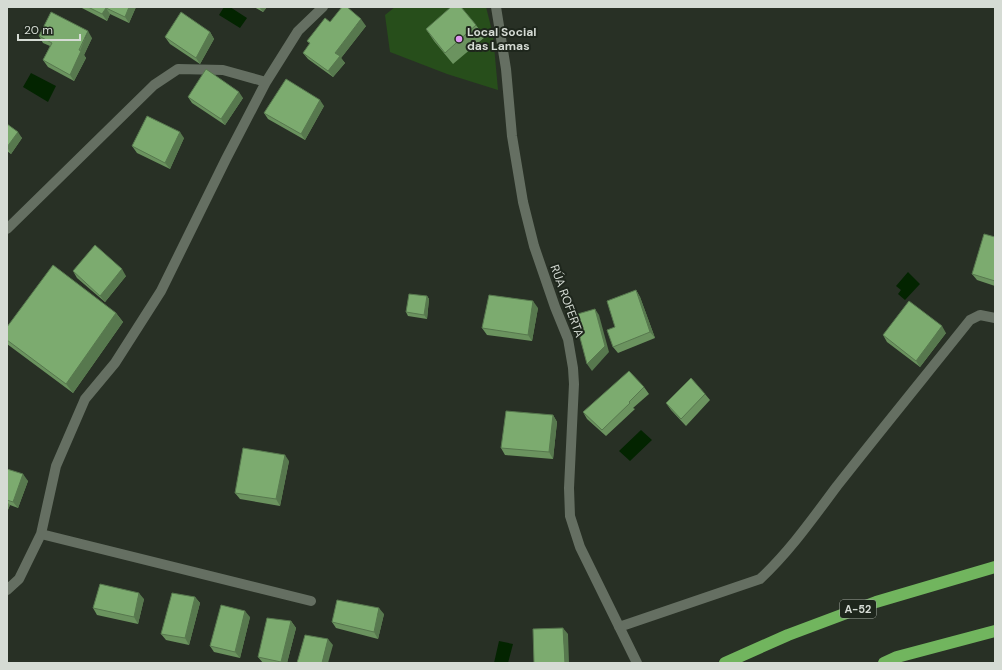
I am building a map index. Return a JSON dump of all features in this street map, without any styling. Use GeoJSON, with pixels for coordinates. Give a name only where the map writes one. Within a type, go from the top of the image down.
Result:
{"type":"FeatureCollection","features":[{"type":"Feature","properties":{"kind":"highway","name":"A-52"},"geometry":{"type":"LineString","coordinates":[[725,663],[788,635],[876,602],[995,567]]}},
{"type":"Feature","properties":{"kind":"highway"},"geometry":{"type":"LineString","coordinates":[[884,663],[897,658],[995,631]]}},
{"type":"Feature","properties":{"kind":"street"},"geometry":{"type":"LineString","coordinates":[[7,590],[19,579],[41,534],[56,466],[85,399],[115,363],[161,291],[266,82],[298,31],[323,7]]}},
{"type":"Feature","properties":{"kind":"street","name":"RÚA ROFERTA"},"geometry":{"type":"LineString","coordinates":[[496,7],[506,69],[512,136],[523,202],[534,246],[568,339],[574,368],[569,488],[570,516],[580,546],[637,663]]}},
{"type":"Feature","properties":{"kind":"street"},"geometry":{"type":"LineString","coordinates":[[7,229],[154,85],[178,69],[223,70],[266,82]]}},
{"type":"Feature","properties":{"kind":"street"},"geometry":{"type":"LineString","coordinates":[[619,627],[760,579],[776,564],[806,528],[837,486],[970,320],[980,315],[995,318]]}},
{"type":"Feature","properties":{"kind":"street"},"geometry":{"type":"LineString","coordinates":[[41,534],[311,601]]}},
{"type":"Feature","properties":{"kind":"shaded area"},"geometry":{"type":"Polygon","coordinates":[[[224,7],[230,7],[247,18],[240,28],[219,15],[224,7]]]}},
{"type":"Feature","properties":{"kind":"shaded area"},"geometry":{"type":"Polygon","coordinates":[[[395,7],[486,7],[493,35],[498,90],[447,74],[390,52],[385,15],[395,7]]]}},
{"type":"Feature","properties":{"kind":"shaded area"},"geometry":{"type":"Polygon","coordinates":[[[31,73],[56,86],[48,102],[23,87],[31,73]]]}},
{"type":"Feature","properties":{"kind":"shaded area"},"geometry":{"type":"Polygon","coordinates":[[[908,272],[920,284],[905,300],[898,294],[901,290],[896,286],[908,272]]]}},
{"type":"Feature","properties":{"kind":"shaded area"},"geometry":{"type":"Polygon","coordinates":[[[641,430],[652,440],[630,461],[619,451],[641,430]]]}},
{"type":"Feature","properties":{"kind":"shaded area"},"geometry":{"type":"Polygon","coordinates":[[[499,641],[513,644],[508,663],[494,663],[499,641]]]}},
{"type":"Feature","properties":{"kind":"building"},"geometry":{"type":"Polygon","coordinates":[[[88,7],[129,7],[125,17],[106,8],[102,14],[88,7]]]}},
{"type":"Feature","properties":{"kind":"building"},"geometry":{"type":"Polygon","coordinates":[[[342,7],[347,7],[361,19],[335,53],[340,56],[328,71],[303,53],[310,43],[307,41],[325,18],[330,22],[342,7]]]}},
{"type":"Feature","properties":{"kind":"building"},"geometry":{"type":"Polygon","coordinates":[[[451,7],[461,7],[476,25],[445,53],[426,29],[451,7]]]}},
{"type":"Feature","properties":{"kind":"building"},"geometry":{"type":"Polygon","coordinates":[[[51,12],[88,31],[70,75],[43,60],[52,43],[39,36],[51,12]]]}},
{"type":"Feature","properties":{"kind":"building"},"geometry":{"type":"Polygon","coordinates":[[[181,12],[210,32],[196,58],[165,37],[181,12]]]}},
{"type":"Feature","properties":{"kind":"building"},"geometry":{"type":"Polygon","coordinates":[[[206,69],[239,92],[221,119],[188,97],[206,69]]]}},
{"type":"Feature","properties":{"kind":"building"},"geometry":{"type":"Polygon","coordinates":[[[286,79],[320,100],[301,134],[264,113],[286,79]]]}},
{"type":"Feature","properties":{"kind":"building"},"geometry":{"type":"Polygon","coordinates":[[[147,116],[180,132],[165,163],[132,146],[147,116]]]}},
{"type":"Feature","properties":{"kind":"building"},"geometry":{"type":"Polygon","coordinates":[[[7,124],[18,132],[7,147],[7,124]]]}},
{"type":"Feature","properties":{"kind":"building"},"geometry":{"type":"Polygon","coordinates":[[[984,234],[995,237],[995,281],[972,274],[984,234]]]}},
{"type":"Feature","properties":{"kind":"building"},"geometry":{"type":"Polygon","coordinates":[[[95,245],[122,269],[100,296],[73,271],[95,245]]]}},
{"type":"Feature","properties":{"kind":"building"},"geometry":{"type":"Polygon","coordinates":[[[53,265],[116,313],[66,384],[7,340],[7,327],[53,265]]]}},
{"type":"Feature","properties":{"kind":"building"},"geometry":{"type":"Polygon","coordinates":[[[636,290],[650,332],[613,347],[607,330],[615,327],[607,301],[636,290]]]}},
{"type":"Feature","properties":{"kind":"building"},"geometry":{"type":"Polygon","coordinates":[[[409,294],[427,296],[424,315],[406,312],[409,294]]]}},
{"type":"Feature","properties":{"kind":"building"},"geometry":{"type":"Polygon","coordinates":[[[489,295],[533,301],[528,335],[482,328],[489,295]]]}},
{"type":"Feature","properties":{"kind":"building"},"geometry":{"type":"Polygon","coordinates":[[[909,301],[942,326],[916,361],[883,335],[909,301]]]}},
{"type":"Feature","properties":{"kind":"building"},"geometry":{"type":"Polygon","coordinates":[[[595,309],[605,346],[587,364],[574,315],[595,309]]]}},
{"type":"Feature","properties":{"kind":"building"},"geometry":{"type":"Polygon","coordinates":[[[629,371],[644,387],[602,430],[583,412],[629,371]]]}},
{"type":"Feature","properties":{"kind":"building"},"geometry":{"type":"Polygon","coordinates":[[[691,378],[705,394],[681,419],[666,403],[691,378]]]}},
{"type":"Feature","properties":{"kind":"building"},"geometry":{"type":"Polygon","coordinates":[[[506,411],[553,415],[549,452],[501,448],[506,411]]]}},
{"type":"Feature","properties":{"kind":"building"},"geometry":{"type":"Polygon","coordinates":[[[243,448],[285,455],[276,499],[235,493],[243,448]]]}},
{"type":"Feature","properties":{"kind":"building"},"geometry":{"type":"Polygon","coordinates":[[[7,469],[23,474],[13,502],[7,500],[7,469]]]}},
{"type":"Feature","properties":{"kind":"building"},"geometry":{"type":"Polygon","coordinates":[[[100,584],[139,593],[134,617],[93,608],[100,584]]]}},
{"type":"Feature","properties":{"kind":"building"},"geometry":{"type":"Polygon","coordinates":[[[172,593],[195,597],[185,638],[161,634],[172,593]]]}},
{"type":"Feature","properties":{"kind":"building"},"geometry":{"type":"Polygon","coordinates":[[[337,600],[379,608],[374,632],[332,622],[337,600]]]}},
{"type":"Feature","properties":{"kind":"building"},"geometry":{"type":"Polygon","coordinates":[[[221,605],[245,611],[235,652],[210,646],[221,605]]]}},
{"type":"Feature","properties":{"kind":"building"},"geometry":{"type":"Polygon","coordinates":[[[267,618],[291,621],[281,662],[258,657],[267,618]]]}},
{"type":"Feature","properties":{"kind":"building"},"geometry":{"type":"Polygon","coordinates":[[[563,628],[565,663],[534,663],[533,629],[563,628]]]}},
{"type":"Feature","properties":{"kind":"building"},"geometry":{"type":"Polygon","coordinates":[[[305,635],[328,639],[322,663],[297,663],[305,635]]]}},
{"type":"Feature","properties":{"kind":"place","name":"Local Social das Lamas"},"geometry":{"type":"Point","coordinates":[459,39]}}]}
